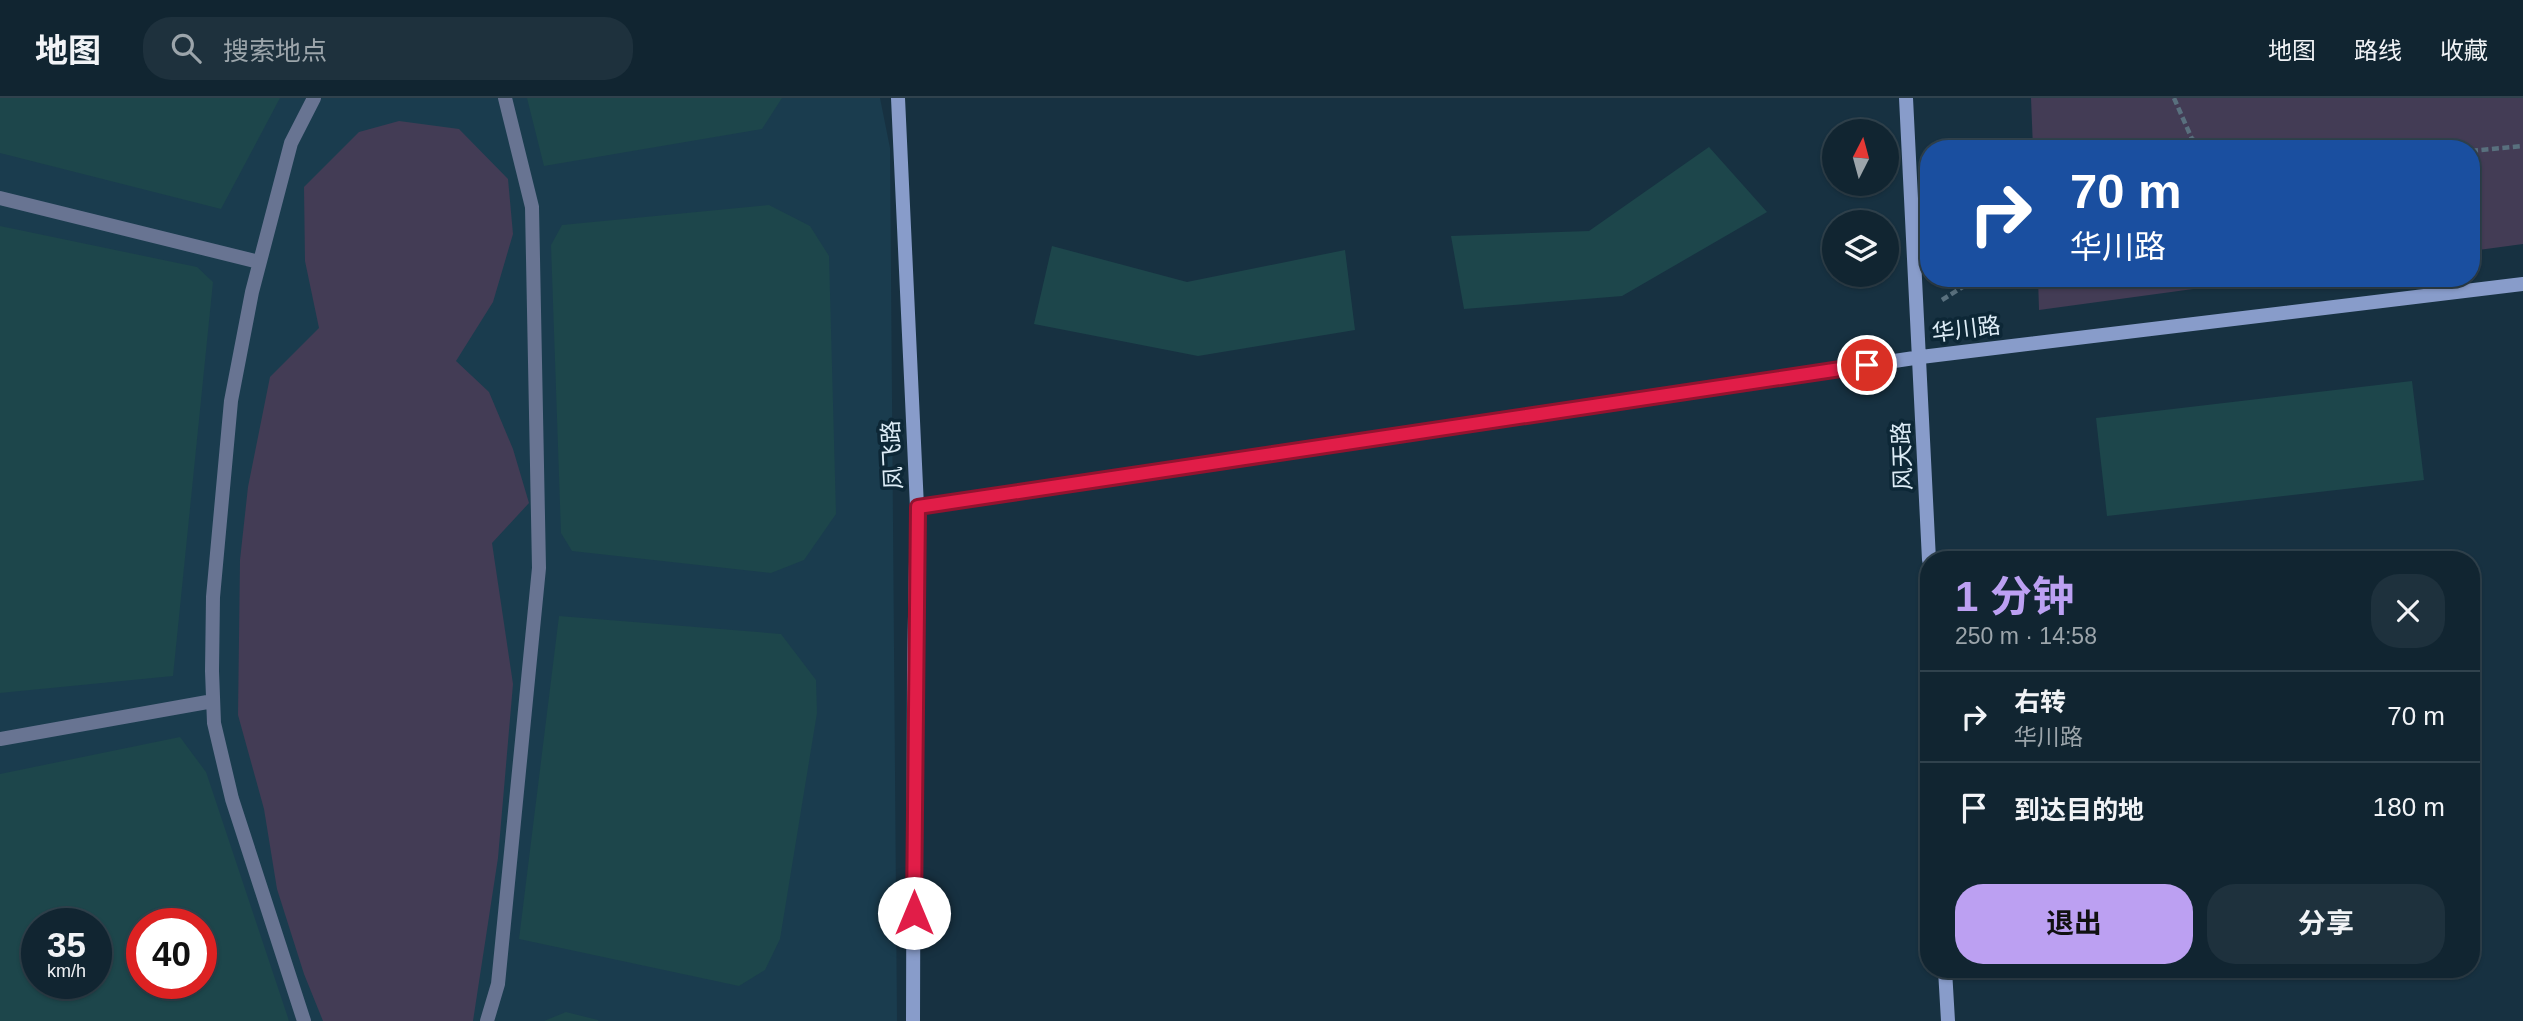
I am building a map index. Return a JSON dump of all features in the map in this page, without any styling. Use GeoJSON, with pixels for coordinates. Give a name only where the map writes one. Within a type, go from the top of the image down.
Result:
{"type":"FeatureCollection","features":[{"type":"Feature","properties":{"kind":"street","name":"凤飞路"},"geometry":{"type":"LineString","coordinates":[[898,98],[918,507],[914,671],[914,1021]]}},
{"type":"Feature","properties":{"kind":"street","name":"风天路"},"geometry":{"type":"LineString","coordinates":[[1906,98],[1919,315],[1929,551]]}},
{"type":"Feature","properties":{"kind":"street","name":"华川路"},"geometry":{"type":"LineString","coordinates":[[918,507],[1921,357],[2523,284]]}},
{"type":"Feature","properties":{"kind":"street"},"geometry":{"type":"LineString","coordinates":[[1945,978],[1948,1021]]}},
{"type":"Feature","properties":{"kind":"lane"},"geometry":{"type":"LineString","coordinates":[[304,1021],[232,799],[214,723],[213,597],[230,401],[260,262],[291,144],[314,98]]}},
{"type":"Feature","properties":{"kind":"lane"},"geometry":{"type":"LineString","coordinates":[[487,1021],[498,984],[539,568],[532,207],[505,98]]}},
{"type":"Feature","properties":{"kind":"lane"},"geometry":{"type":"LineString","coordinates":[[0,198],[260,262]]}},
{"type":"Feature","properties":{"kind":"lane"},"geometry":{"type":"LineString","coordinates":[[0,739],[213,701]]}},
{"type":"Feature","properties":{"kind":"path"},"geometry":{"type":"LineString","coordinates":[[2174,98],[2192,139]]}},
{"type":"Feature","properties":{"kind":"path"},"geometry":{"type":"LineString","coordinates":[[2480,150],[2523,146]]}},
{"type":"Feature","properties":{"kind":"path"},"geometry":{"type":"LineString","coordinates":[[1919,315],[1963,287]]}},
{"type":"Feature","properties":{"kind":"shaded area"},"geometry":{"type":"Polygon","coordinates":[[[0,98],[880,98],[890,148],[897,1021],[0,1021],[0,98]]]}},
{"type":"Feature","properties":{"kind":"shaded area"},"geometry":{"type":"Polygon","coordinates":[[[2031,98],[2523,98],[2523,244],[2480,250],[2480,140],[2033,140],[2031,98]]]}},
{"type":"Feature","properties":{"kind":"shaded area"},"geometry":{"type":"Polygon","coordinates":[[[399,121],[459,129],[508,179],[513,234],[493,302],[456,361],[489,392],[513,449],[529,503],[492,543],[513,684],[498,858],[473,1021],[323,1021],[304,974],[277,889],[264,809],[238,715],[240,560],[248,487],[270,377],[319,328],[305,261],[304,187],[359,132],[399,121]]]}},
{"type":"Feature","properties":{"kind":"shaded area"},"geometry":{"type":"Polygon","coordinates":[[[2038,287],[2208,287],[2039,310],[2038,287]]]}},
{"type":"Feature","properties":{"kind":"building"},"geometry":{"type":"Polygon","coordinates":[[[0,98],[280,98],[221,209],[0,153],[0,98]]]}},
{"type":"Feature","properties":{"kind":"building"},"geometry":{"type":"Polygon","coordinates":[[[527,98],[782,98],[762,129],[544,166],[527,98]]]}},
{"type":"Feature","properties":{"kind":"building"},"geometry":{"type":"Polygon","coordinates":[[[1709,147],[1767,212],[1622,296],[1464,309],[1451,236],[1589,231],[1709,147]]]}},
{"type":"Feature","properties":{"kind":"building"},"geometry":{"type":"Polygon","coordinates":[[[769,205],[810,226],[829,256],[836,514],[804,560],[771,573],[572,551],[561,533],[551,245],[562,225],[769,205]]]}},
{"type":"Feature","properties":{"kind":"building"},"geometry":{"type":"Polygon","coordinates":[[[0,226],[197,267],[213,282],[173,676],[0,693],[0,226]]]}},
{"type":"Feature","properties":{"kind":"building"},"geometry":{"type":"Polygon","coordinates":[[[1052,246],[1187,282],[1345,250],[1355,330],[1198,356],[1034,324],[1052,246]]]}},
{"type":"Feature","properties":{"kind":"building"},"geometry":{"type":"Polygon","coordinates":[[[2412,381],[2424,480],[2107,516],[2096,418],[2412,381]]]}},
{"type":"Feature","properties":{"kind":"building"},"geometry":{"type":"Polygon","coordinates":[[[559,616],[781,634],[816,680],[817,713],[780,939],[765,970],[739,986],[519,939],[559,616]]]}},
{"type":"Feature","properties":{"kind":"building"},"geometry":{"type":"Polygon","coordinates":[[[180,737],[206,772],[289,1021],[0,1021],[0,774],[180,737]]]}},
{"type":"Feature","properties":{"kind":"building"},"geometry":{"type":"Polygon","coordinates":[[[566,1012],[598,1020],[598,1021],[544,1021],[566,1012]]]}},
{"type":"Feature","properties":{"kind":"route"},"geometry":{"type":"LineString","coordinates":[[914,913],[914,671],[918,507],[1867,365]]}}]}
